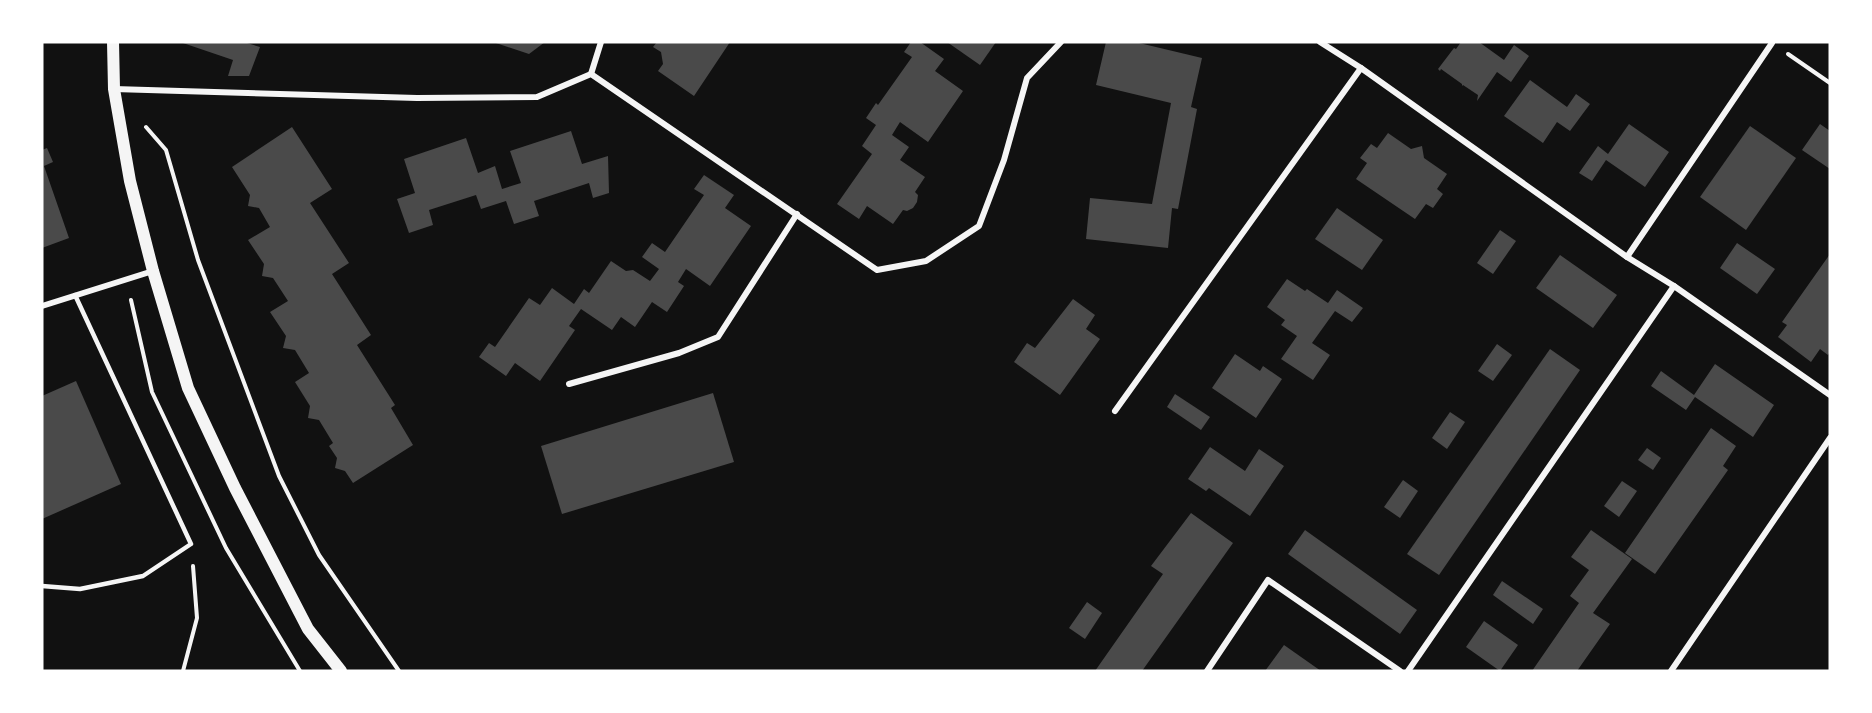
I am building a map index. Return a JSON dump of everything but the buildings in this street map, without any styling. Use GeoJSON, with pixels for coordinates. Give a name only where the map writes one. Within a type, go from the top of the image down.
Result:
{"type":"FeatureCollection","features":[{"type":"Feature","properties":{"kind":"main road"},"geometry":{"type":"LineString","coordinates":[[112,42],[114,89],[130,181],[153,271],[188,388],[308,629],[341,671]]}},
{"type":"Feature","properties":{"kind":"street"},"geometry":{"type":"LineString","coordinates":[[114,89],[417,98],[537,97],[591,74],[601,42]]}},
{"type":"Feature","properties":{"kind":"street"},"geometry":{"type":"LineString","coordinates":[[591,74],[877,270],[926,261],[979,226],[1004,160],[1027,78],[1061,42]]}},
{"type":"Feature","properties":{"kind":"street"},"geometry":{"type":"LineString","coordinates":[[1320,42],[1361,68],[1627,257],[1674,286],[1830,395]]}},
{"type":"Feature","properties":{"kind":"street"},"geometry":{"type":"LineString","coordinates":[[1627,257],[1772,43]]}},
{"type":"Feature","properties":{"kind":"street"},"geometry":{"type":"LineString","coordinates":[[1115,411],[1361,68]]}},
{"type":"Feature","properties":{"kind":"street"},"geometry":{"type":"LineString","coordinates":[[569,384],[679,353],[718,337],[797,214]]}},
{"type":"Feature","properties":{"kind":"street"},"geometry":{"type":"LineString","coordinates":[[42,306],[153,271]]}},
{"type":"Feature","properties":{"kind":"street"},"geometry":{"type":"LineString","coordinates":[[1408,671],[1674,286]]}},
{"type":"Feature","properties":{"kind":"street"},"geometry":{"type":"LineString","coordinates":[[1671,671],[1830,438]]}},
{"type":"Feature","properties":{"kind":"street"},"geometry":{"type":"LineString","coordinates":[[1207,671],[1269,580],[1400,671]]}},
{"type":"Feature","properties":{"kind":"lane"},"geometry":{"type":"LineString","coordinates":[[42,586],[80,589],[143,576],[191,544],[75,296]]}},
{"type":"Feature","properties":{"kind":"path"},"geometry":{"type":"LineString","coordinates":[[1772,43],[1830,83]]}},
{"type":"Feature","properties":{"kind":"path"},"geometry":{"type":"LineString","coordinates":[[144,124],[166,150],[198,260],[279,476],[319,555],[399,671]]}},
{"type":"Feature","properties":{"kind":"path"},"geometry":{"type":"LineString","coordinates":[[183,671],[197,618],[191,544]]}}]}
